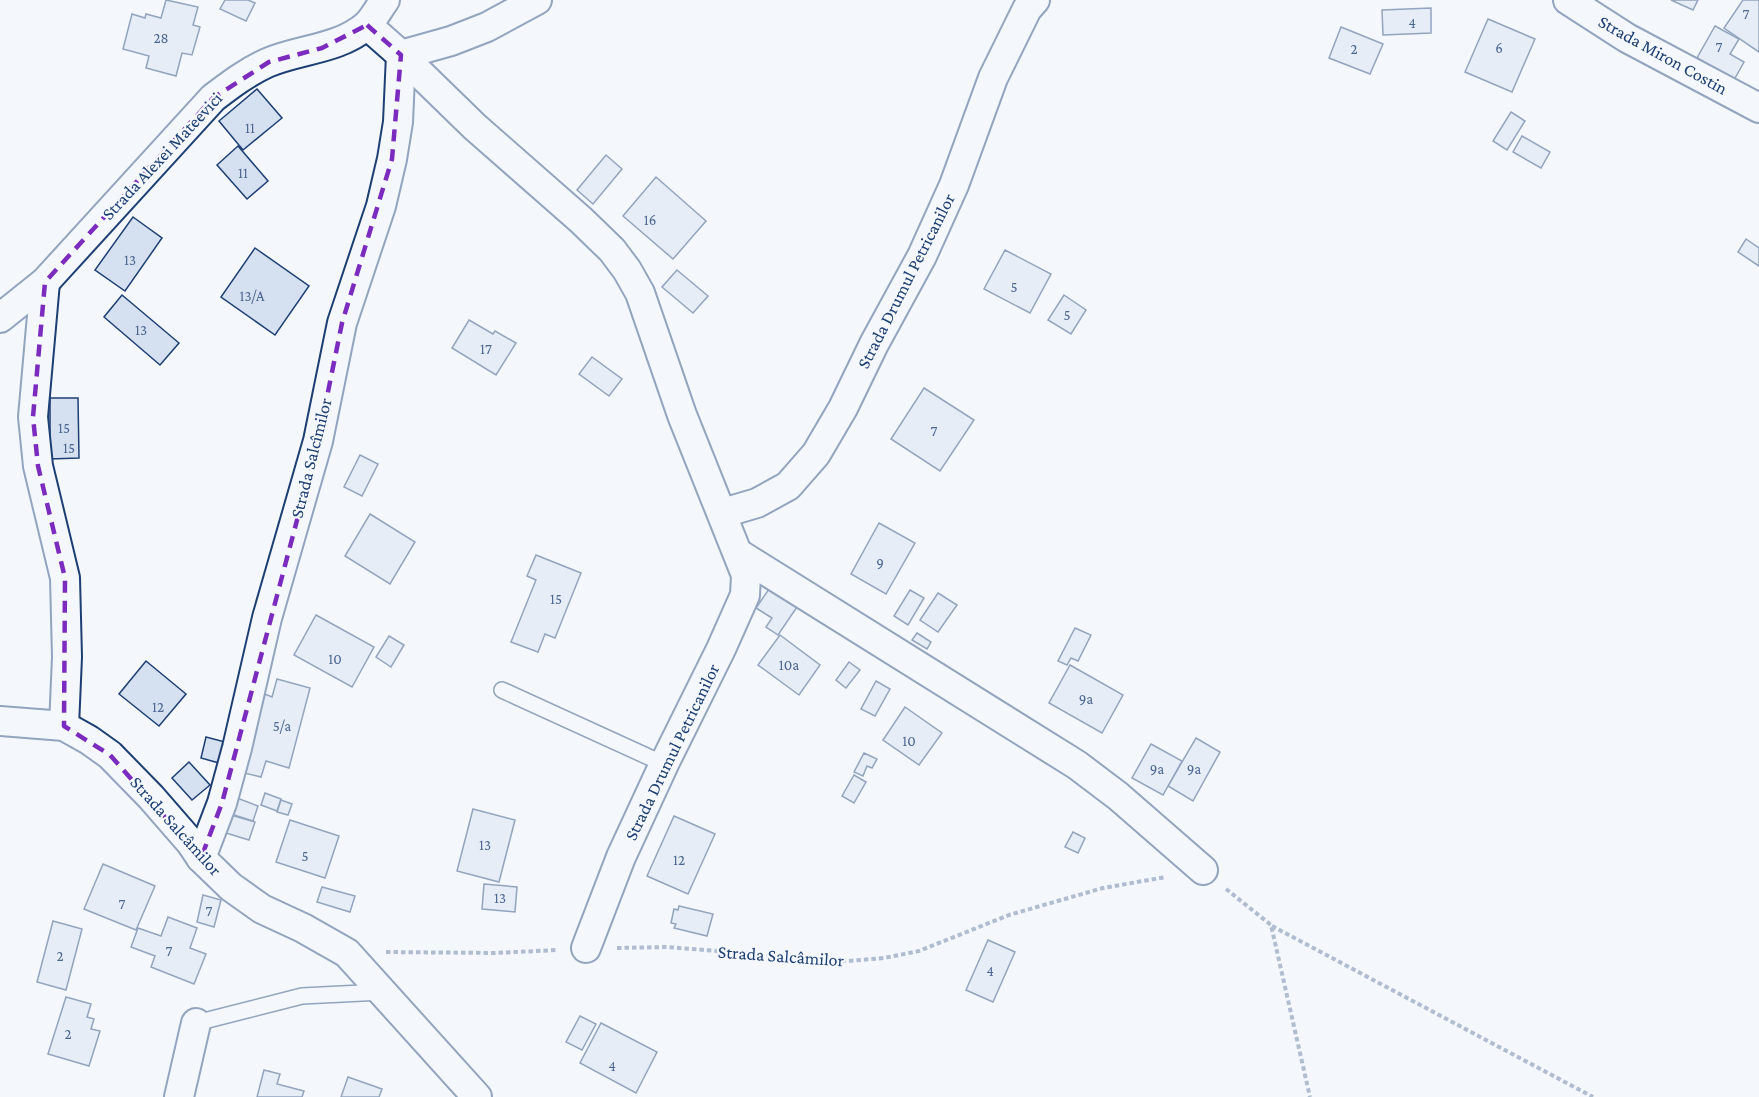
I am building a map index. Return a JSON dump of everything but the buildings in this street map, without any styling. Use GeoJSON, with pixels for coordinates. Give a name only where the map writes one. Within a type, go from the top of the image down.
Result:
{"type":"FeatureCollection","features":[{"type":"Feature","properties":{"kind":"street","name":"Strada Alexei Mateevici"},"geometry":{"type":"LineString","coordinates":[[0,318],[45,282],[213,98],[242,76],[269,62],[322,48],[349,37],[367,25],[384,0]]}},
{"type":"Feature","properties":{"kind":"street"},"geometry":{"type":"LineString","coordinates":[[401,55],[487,27],[537,0]]}},
{"type":"Feature","properties":{"kind":"street","name":"Strada Drumul Petricanilor"},"geometry":{"type":"LineString","coordinates":[[723,513],[757,503],[788,486],[821,445],[843,408],[874,344],[922,256],[954,185],[993,78],[1027,9],[1035,0]]}},
{"type":"Feature","properties":{"kind":"street","name":"Strada Miron Costin"},"geometry":{"type":"LineString","coordinates":[[1568,0],[1627,38],[1759,108]]}},
{"type":"Feature","properties":{"kind":"street","name":"Strada Drumul Petricanilor"},"geometry":{"type":"LineString","coordinates":[[367,25],[475,127],[581,220],[612,250],[627,270],[640,293],[682,415],[740,554],[746,575],[745,595],[722,650],[663,764],[621,857],[586,948]]}},
{"type":"Feature","properties":{"kind":"street","name":"Strada Salcîmilor"},"geometry":{"type":"LineString","coordinates":[[201,858],[222,803],[267,618],[318,441],[342,323],[381,206],[398,122],[401,55]]}},
{"type":"Feature","properties":{"kind":"street"},"geometry":{"type":"LineString","coordinates":[[45,282],[33,417],[38,466],[66,578],[67,657],[64,726]]}},
{"type":"Feature","properties":{"kind":"street"},"geometry":{"type":"LineString","coordinates":[[740,554],[1077,765],[1118,796],[1203,870]]}},
{"type":"Feature","properties":{"kind":"street","name":"Strada Salcâmilor"},"geometry":{"type":"LineString","coordinates":[[0,721],[64,726],[110,755],[151,797],[201,858],[231,887],[262,909],[303,928],[347,953],[477,1097]]}},
{"type":"Feature","properties":{"kind":"street"},"geometry":{"type":"LineString","coordinates":[[179,1097],[196,1023]]}},
{"type":"Feature","properties":{"kind":"lane"},"geometry":{"type":"LineString","coordinates":[[502,690],[663,764]]}},
{"type":"Feature","properties":{"kind":"lane"},"geometry":{"type":"LineString","coordinates":[[196,1023],[302,996],[382,992]]}},
{"type":"Feature","properties":{"kind":"path"},"geometry":{"type":"LineString","coordinates":[[1203,870],[1271,925],[1593,1097]]}},
{"type":"Feature","properties":{"kind":"path","name":"Strada Salcâmilor"},"geometry":{"type":"LineString","coordinates":[[347,953],[494,953],[666,947],[848,961],[884,958],[919,951],[1009,915],[1103,888],[1203,870]]}},
{"type":"Feature","properties":{"kind":"path"},"geometry":{"type":"LineString","coordinates":[[1271,925],[1310,1097]]}},
{"type":"Feature","properties":{"kind":"highlighted area"},"geometry":{"type":"Polygon","coordinates":[[[367,25],[401,55],[392,159],[342,323],[318,441],[222,803],[201,858],[110,755],[64,726],[65,578],[38,466],[33,417],[45,282],[213,98],[269,62],[322,48],[367,25]]]}}]}
